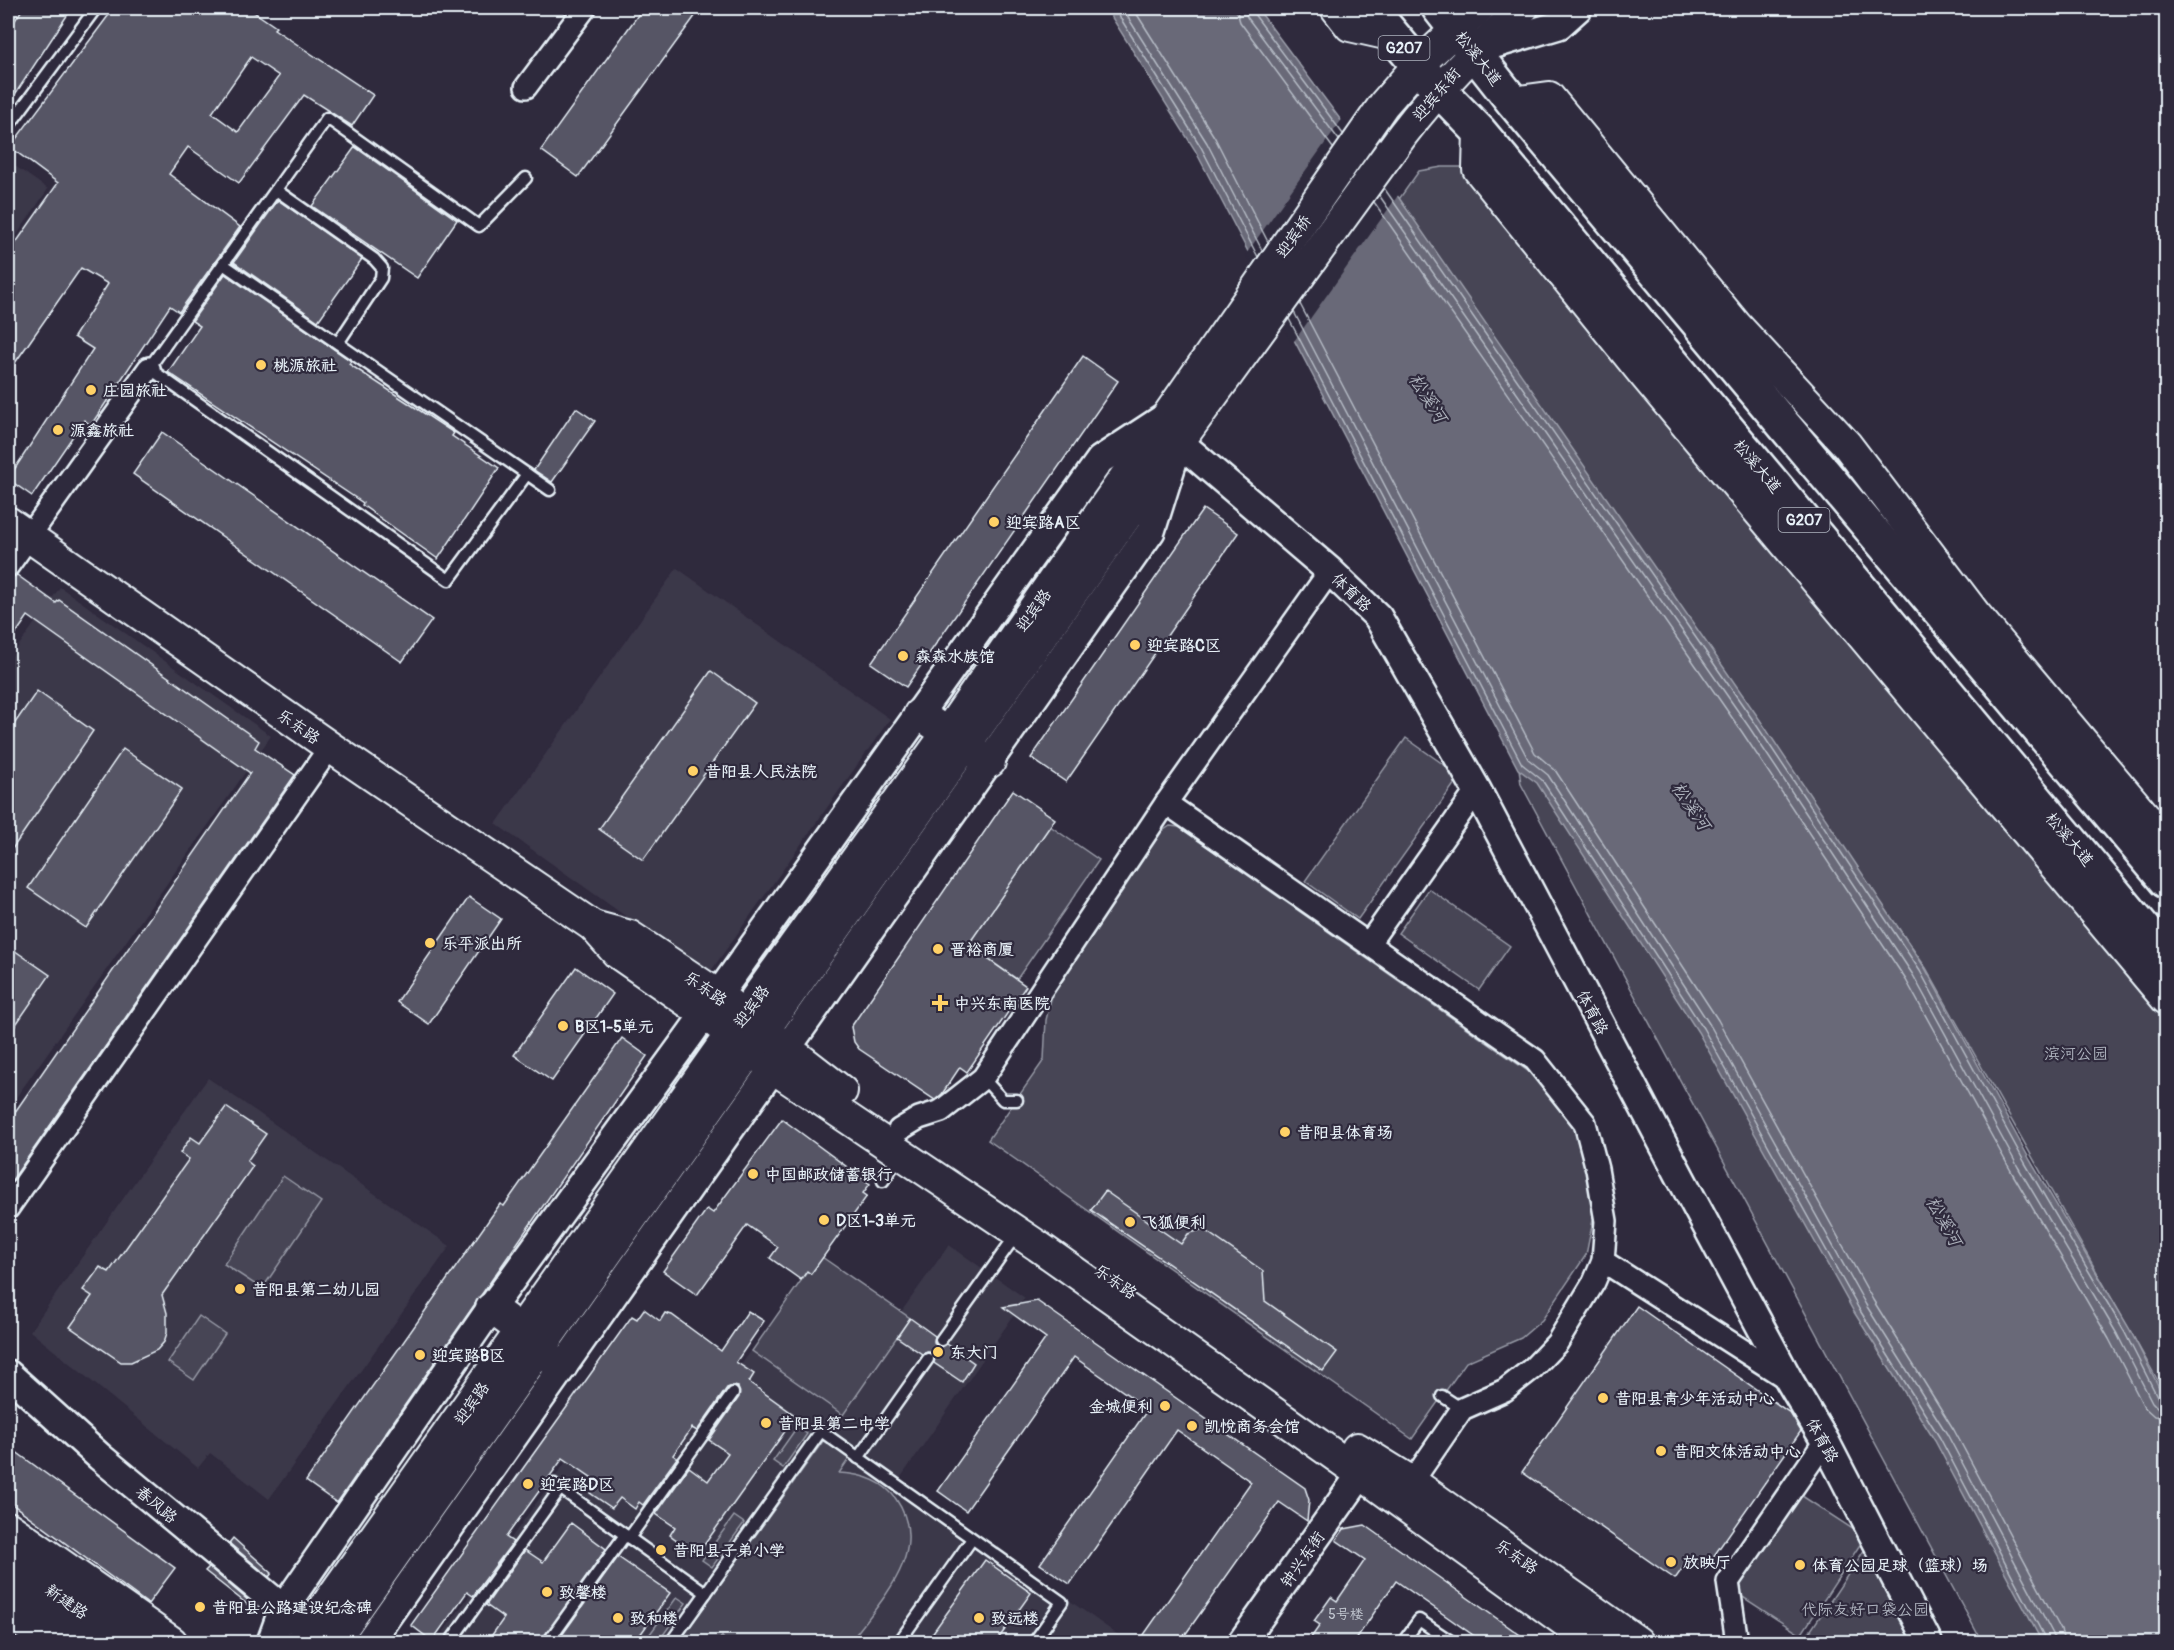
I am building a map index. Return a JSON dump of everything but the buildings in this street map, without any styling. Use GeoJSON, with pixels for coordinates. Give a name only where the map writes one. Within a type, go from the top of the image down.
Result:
{"type":"FeatureCollection","features":[{"type":"Feature","properties":{"kind":"main road"},"geometry":{"type":"LineString","coordinates":[[1336,8],[1350,26],[1390,35]]}},
{"type":"Feature","properties":{"kind":"main road","name":"松溪大道"},"geometry":{"type":"LineString","coordinates":[[1370,8],[1390,35],[1479,131],[2166,955]]}},
{"type":"Feature","properties":{"kind":"main road","name":"迎宾东街"},"geometry":{"type":"LineString","coordinates":[[1403,134],[1428,76],[1463,20],[1523,8]]}},
{"type":"Feature","properties":{"kind":"main road","name":"松溪大道"},"geometry":{"type":"LineString","coordinates":[[1463,20],[1513,102],[2166,881]]}},
{"type":"Feature","properties":{"kind":"main road","name":"迎宾东街"},"geometry":{"type":"LineString","coordinates":[[1384,104],[1428,76]]}},
{"type":"Feature","properties":{"kind":"main road"},"geometry":{"type":"LineString","coordinates":[[1513,102],[1549,97],[1737,326],[1847,446],[1976,615],[2166,841]]}},
{"type":"Feature","properties":{"kind":"main road","name":"迎宾桥"},"geometry":{"type":"LineString","coordinates":[[1209,380],[1384,104]]}},
{"type":"Feature","properties":{"kind":"main road"},"geometry":{"type":"LineString","coordinates":[[1479,131],[1478,169],[1641,371],[2166,999]]}},
{"type":"Feature","properties":{"kind":"main road","name":"迎宾桥"},"geometry":{"type":"LineString","coordinates":[[1209,380],[1403,134]]}},
{"type":"Feature","properties":{"kind":"main road","name":"迎宾路"},"geometry":{"type":"LineString","coordinates":[[324,1638],[530,1340],[758,1042],[968,747],[1172,430],[1209,380]]}},
{"type":"Feature","properties":{"kind":"main road","name":"乐东路"},"geometry":{"type":"LineString","coordinates":[[18,529],[330,747],[593,926],[617,953],[711,1005],[758,1042],[1018,1232],[1361,1474],[1593,1642]]}},
{"type":"Feature","properties":{"kind":"main road"},"geometry":{"type":"LineString","coordinates":[[919,714],[968,747]]}},
{"type":"Feature","properties":{"kind":"main road","name":"乐东路"},"geometry":{"type":"LineString","coordinates":[[758,1042],[899,1130],[1373,1459],[1412,1482],[1638,1642]]}},
{"type":"Feature","properties":{"kind":"main road"},"geometry":{"type":"LineString","coordinates":[[491,1308],[562,1366]]}},
{"type":"Feature","properties":{"kind":"main road"},"geometry":{"type":"LineString","coordinates":[[8,1527],[172,1642]]}},
{"type":"Feature","properties":{"kind":"main road","name":"新建路"},"geometry":{"type":"LineString","coordinates":[[8,1559],[126,1642]]}},
{"type":"Feature","properties":{"kind":"main road","name":"新建路"},"geometry":{"type":"LineString","coordinates":[[8,1588],[84,1642]]}},
{"type":"Feature","properties":{"kind":"main road"},"geometry":{"type":"LineString","coordinates":[[8,1613],[50,1642]]}},
{"type":"Feature","properties":{"kind":"street"},"geometry":{"type":"LineString","coordinates":[[526,87],[585,8]]}},
{"type":"Feature","properties":{"kind":"street"},"geometry":{"type":"LineString","coordinates":[[1463,20],[1559,25],[1578,8]]}},
{"type":"Feature","properties":{"kind":"street"},"geometry":{"type":"LineString","coordinates":[[8,566],[18,529],[149,368]]}},
{"type":"Feature","properties":{"kind":"street"},"geometry":{"type":"LineString","coordinates":[[271,1642],[283,1608],[491,1308],[711,1005],[1100,460],[1172,430]]}},
{"type":"Feature","properties":{"kind":"street","name":"体育路"},"geometry":{"type":"LineString","coordinates":[[1172,430],[1378,617],[1477,790],[1789,1380],[1825,1441],[1928,1642]]}},
{"type":"Feature","properties":{"kind":"street"},"geometry":{"type":"LineString","coordinates":[[899,1130],[920,1118],[940,1111],[983,1078],[1166,802],[1330,571]]}},
{"type":"Feature","properties":{"kind":"street"},"geometry":{"type":"LineString","coordinates":[[8,1208],[330,747]]}},
{"type":"Feature","properties":{"kind":"street"},"geometry":{"type":"LineString","coordinates":[[369,1642],[562,1366],[758,1042],[968,747]]}},
{"type":"Feature","properties":{"kind":"street"},"geometry":{"type":"LineString","coordinates":[[1369,943],[1477,790]]}},
{"type":"Feature","properties":{"kind":"street"},"geometry":{"type":"LineString","coordinates":[[1166,802],[1535,1060],[1585,1123],[1597,1169],[1606,1221],[1603,1261],[1578,1311],[1549,1352],[1505,1390],[1462,1409],[1412,1482]]}},
{"type":"Feature","properties":{"kind":"street"},"geometry":{"type":"LineString","coordinates":[[1603,1261],[1789,1380]]}},
{"type":"Feature","properties":{"kind":"street","name":"春风路"},"geometry":{"type":"LineString","coordinates":[[8,1374],[100,1457],[283,1608],[324,1638]]}},
{"type":"Feature","properties":{"kind":"street"},"geometry":{"type":"LineString","coordinates":[[1737,1642],[1728,1582],[1825,1441]]}},
{"type":"Feature","properties":{"kind":"street","name":"钟兴东街"},"geometry":{"type":"LineString","coordinates":[[1242,1642],[1361,1474]]}},
{"type":"Feature","properties":{"kind":"lane"},"geometry":{"type":"LineString","coordinates":[[8,127],[96,8]]}},
{"type":"Feature","properties":{"kind":"lane"},"geometry":{"type":"LineString","coordinates":[[526,178],[479,226],[327,118],[149,368],[449,580],[527,474]]}},
{"type":"Feature","properties":{"kind":"lane"},"geometry":{"type":"LineString","coordinates":[[276,190],[374,259],[382,268],[381,278],[338,343]]}},
{"type":"Feature","properties":{"kind":"lane"},"geometry":{"type":"LineString","coordinates":[[223,264],[550,490]]}},
{"type":"Feature","properties":{"kind":"lane"},"geometry":{"type":"LineString","coordinates":[[983,1078],[1003,1100],[1017,1100]]}},
{"type":"Feature","properties":{"kind":"lane"},"geometry":{"type":"LineString","coordinates":[[883,1181],[893,1166]]}},
{"type":"Feature","properties":{"kind":"lane"},"geometry":{"type":"LineString","coordinates":[[941,1340],[1018,1232]]}},
{"type":"Feature","properties":{"kind":"lane"},"geometry":{"type":"LineString","coordinates":[[858,1458],[928,1359]]}},
{"type":"Feature","properties":{"kind":"lane"},"geometry":{"type":"LineString","coordinates":[[548,1642],[733,1393]]}},
{"type":"Feature","properties":{"kind":"lane"},"geometry":{"type":"LineString","coordinates":[[1442,1396],[1462,1409]]}},
{"type":"Feature","properties":{"kind":"lane"},"geometry":{"type":"LineString","coordinates":[[670,1642],[820,1431],[1062,1602],[1034,1642]]}},
{"type":"Feature","properties":{"kind":"lane"},"geometry":{"type":"LineString","coordinates":[[450,1642],[557,1486],[706,1593]]}},
{"type":"Feature","properties":{"kind":"lane"},"geometry":{"type":"LineString","coordinates":[[899,1642],[972,1539]]}},
{"type":"Feature","properties":{"kind":"lane"},"geometry":{"type":"LineString","coordinates":[[1403,1642],[1419,1620],[1452,1642]]}},
{"type":"Feature","properties":{"kind":"shaded area"},"geometry":{"type":"Polygon","coordinates":[[[8,161],[48,189],[8,248],[8,161]]]}},
{"type":"Feature","properties":{"kind":"shaded area","name":"昔阳县人民法院"},"geometry":{"type":"Polygon","coordinates":[[[677,568],[890,719],[708,975],[496,824],[677,568]]]}},
{"type":"Feature","properties":{"kind":"shaded area"},"geometry":{"type":"Polygon","coordinates":[[[60,587],[271,736],[8,1109],[8,661],[60,587]]]}},
{"type":"Feature","properties":{"kind":"shaded area","name":"昔阳县第二幼儿园"},"geometry":{"type":"Polygon","coordinates":[[[208,1078],[450,1246],[269,1499],[210,1453],[198,1468],[30,1331],[208,1078]]]}},
{"type":"Feature","properties":{"kind":"shaded area","name":"昔阳县第二中学"},"geometry":{"type":"Polygon","coordinates":[[[949,1245],[1025,1298],[1012,1313],[1014,1315],[899,1480],[1128,1642],[436,1642],[672,1315],[741,1365],[819,1255],[901,1312],[949,1245]]]}},
{"type":"Feature","properties":{"kind":"green space","name":"滨河公园"},"geometry":{"type":"Polygon","coordinates":[[[1442,167],[1467,167],[1639,383],[2166,1022],[2166,1395],[1926,968],[1397,202],[1419,171],[1442,167]]]}},
{"type":"Feature","properties":{"kind":"green space"},"geometry":{"type":"Polygon","coordinates":[[[1406,738],[1460,776],[1358,919],[1305,881],[1406,738]]]}},
{"type":"Feature","properties":{"kind":"green space"},"geometry":{"type":"Polygon","coordinates":[[[1518,761],[1542,780],[1706,1023],[2059,1642],[1982,1642],[1521,784],[1518,761]]]}},
{"type":"Feature","properties":{"kind":"green space"},"geometry":{"type":"Polygon","coordinates":[[[1050,826],[1099,860],[1017,979],[968,945],[1050,826]]]}},
{"type":"Feature","properties":{"kind":"green space","name":"昔阳县体育场"},"geometry":{"type":"Polygon","coordinates":[[[1170,826],[1179,827],[1529,1072],[1557,1098],[1574,1124],[1582,1144],[1593,1188],[1593,1220],[1586,1255],[1542,1320],[1521,1338],[1466,1362],[1412,1439],[988,1140],[1044,1060],[1046,1020],[1052,995],[1083,939],[1161,832],[1170,826]]]}},
{"type":"Feature","properties":{"kind":"green space"},"geometry":{"type":"Polygon","coordinates":[[[1429,889],[1510,946],[1479,990],[1398,933],[1429,889]]]}},
{"type":"Feature","properties":{"kind":"green space"},"geometry":{"type":"Polygon","coordinates":[[[283,1176],[321,1202],[262,1289],[224,1264],[283,1176]]]}},
{"type":"Feature","properties":{"kind":"green space"},"geometry":{"type":"Polygon","coordinates":[[[819,1255],[910,1318],[843,1415],[752,1351],[819,1255]]]}},
{"type":"Feature","properties":{"kind":"green space"},"geometry":{"type":"Polygon","coordinates":[[[199,1316],[225,1334],[194,1380],[168,1362],[199,1316]]]}},
{"type":"Feature","properties":{"kind":"green space"},"geometry":{"type":"Polygon","coordinates":[[[797,1427],[807,1434],[783,1468],[773,1461],[797,1427]]]}},
{"type":"Feature","properties":{"kind":"green space"},"geometry":{"type":"Polygon","coordinates":[[[826,1437],[851,1456],[839,1473],[871,1479],[885,1487],[896,1499],[906,1519],[908,1538],[905,1557],[898,1575],[875,1610],[850,1642],[725,1642],[722,1636],[718,1642],[679,1642],[826,1437]]]}},
{"type":"Feature","properties":{"kind":"green space","name":"体育公园足球（篮球）场"},"geometry":{"type":"Polygon","coordinates":[[[1799,1494],[1865,1537],[1801,1635],[1735,1592],[1799,1494]]]}},
{"type":"Feature","properties":{"kind":"green space"},"geometry":{"type":"Polygon","coordinates":[[[734,1516],[744,1523],[712,1567],[702,1560],[734,1516]]]}},
{"type":"Feature","properties":{"kind":"green space","name":"代际友好口袋公园"},"geometry":{"type":"Polygon","coordinates":[[[1869,1543],[1922,1642],[1803,1642],[1869,1543]]]}},
{"type":"Feature","properties":{"kind":"green space"},"geometry":{"type":"Polygon","coordinates":[[[677,1597],[686,1603],[658,1642],[644,1642],[677,1597]]]}},
{"type":"Feature","properties":{"kind":"water","name":"松溪河"},"geometry":{"type":"Polygon","coordinates":[[[1106,8],[1257,8],[1399,198],[1760,720],[1925,968],[2030,1160],[2129,1328],[2166,1401],[2166,1642],[2042,1642],[1935,1441],[1854,1312],[1698,1032],[1537,783],[1518,769],[1195,150],[1106,8]]]}},
{"type":"Feature","properties":{"kind":"pier"},"geometry":{"type":"Polygon","coordinates":[[[1343,118],[1399,194],[1292,344],[1246,254],[1343,118]]]}},
{"type":"Feature","properties":{"kind":"place","name":"桃源旅社"},"geometry":{"type":"Point","coordinates":[261,365]}},
{"type":"Feature","properties":{"kind":"place","name":"庄园旅社"},"geometry":{"type":"Point","coordinates":[91,390]}},
{"type":"Feature","properties":{"kind":"place","name":"源鑫旅社"},"geometry":{"type":"Point","coordinates":[58,430]}},
{"type":"Feature","properties":{"kind":"place","name":"迎宾路A区"},"geometry":{"type":"Point","coordinates":[994,522]}},
{"type":"Feature","properties":{"kind":"place","name":"迎宾路C区"},"geometry":{"type":"Point","coordinates":[1135,645]}},
{"type":"Feature","properties":{"kind":"place","name":"森森水族馆"},"geometry":{"type":"Point","coordinates":[903,656]}},
{"type":"Feature","properties":{"kind":"place","name":"昔阳县人民法院"},"geometry":{"type":"Point","coordinates":[693,771]}},
{"type":"Feature","properties":{"kind":"place","name":"乐平派出所"},"geometry":{"type":"Point","coordinates":[430,943]}},
{"type":"Feature","properties":{"kind":"place","name":"晋裕商厦"},"geometry":{"type":"Point","coordinates":[938,949]}},
{"type":"Feature","properties":{"kind":"place","name":"中兴东南医院"},"geometry":{"type":"Point","coordinates":[940,1003]}},
{"type":"Feature","properties":{"kind":"place","name":"B区1-5单元"},"geometry":{"type":"Point","coordinates":[563,1026]}},
{"type":"Feature","properties":{"kind":"place","name":"昔阳县体育场"},"geometry":{"type":"Point","coordinates":[1285,1132]}},
{"type":"Feature","properties":{"kind":"place","name":"中国邮政储蓄银行"},"geometry":{"type":"Point","coordinates":[753,1174]}},
{"type":"Feature","properties":{"kind":"place","name":"D区1-3单元"},"geometry":{"type":"Point","coordinates":[824,1220]}},
{"type":"Feature","properties":{"kind":"place","name":"飞狐便利"},"geometry":{"type":"Point","coordinates":[1130,1222]}},
{"type":"Feature","properties":{"kind":"place","name":"昔阳县第二幼儿园"},"geometry":{"type":"Point","coordinates":[240,1289]}},
{"type":"Feature","properties":{"kind":"place","name":"东大门"},"geometry":{"type":"Point","coordinates":[938,1352]}},
{"type":"Feature","properties":{"kind":"place","name":"迎宾路B区"},"geometry":{"type":"Point","coordinates":[420,1355]}},
{"type":"Feature","properties":{"kind":"place","name":"昔阳县青少年活动中心"},"geometry":{"type":"Point","coordinates":[1603,1398]}},
{"type":"Feature","properties":{"kind":"place","name":"金城便利"},"geometry":{"type":"Point","coordinates":[1165,1406]}},
{"type":"Feature","properties":{"kind":"place","name":"昔阳县第二中学"},"geometry":{"type":"Point","coordinates":[766,1423]}},
{"type":"Feature","properties":{"kind":"place","name":"凯悦商务会馆"},"geometry":{"type":"Point","coordinates":[1192,1426]}},
{"type":"Feature","properties":{"kind":"place","name":"昔阳文体活动中心"},"geometry":{"type":"Point","coordinates":[1661,1451]}},
{"type":"Feature","properties":{"kind":"place","name":"迎宾路D区"},"geometry":{"type":"Point","coordinates":[528,1484]}},
{"type":"Feature","properties":{"kind":"place","name":"昔阳县子弟小学"},"geometry":{"type":"Point","coordinates":[661,1550]}},
{"type":"Feature","properties":{"kind":"place","name":"放映厅"},"geometry":{"type":"Point","coordinates":[1671,1562]}},
{"type":"Feature","properties":{"kind":"place","name":"体育公园足球（篮球）场"},"geometry":{"type":"Point","coordinates":[1800,1565]}},
{"type":"Feature","properties":{"kind":"place","name":"致馨楼"},"geometry":{"type":"Point","coordinates":[547,1592]}},
{"type":"Feature","properties":{"kind":"place","name":"昔阳县公路建设纪念碑"},"geometry":{"type":"Point","coordinates":[200,1607]}},
{"type":"Feature","properties":{"kind":"place","name":"致和楼"},"geometry":{"type":"Point","coordinates":[618,1618]}},
{"type":"Feature","properties":{"kind":"place","name":"致远楼"},"geometry":{"type":"Point","coordinates":[979,1618]}}]}
